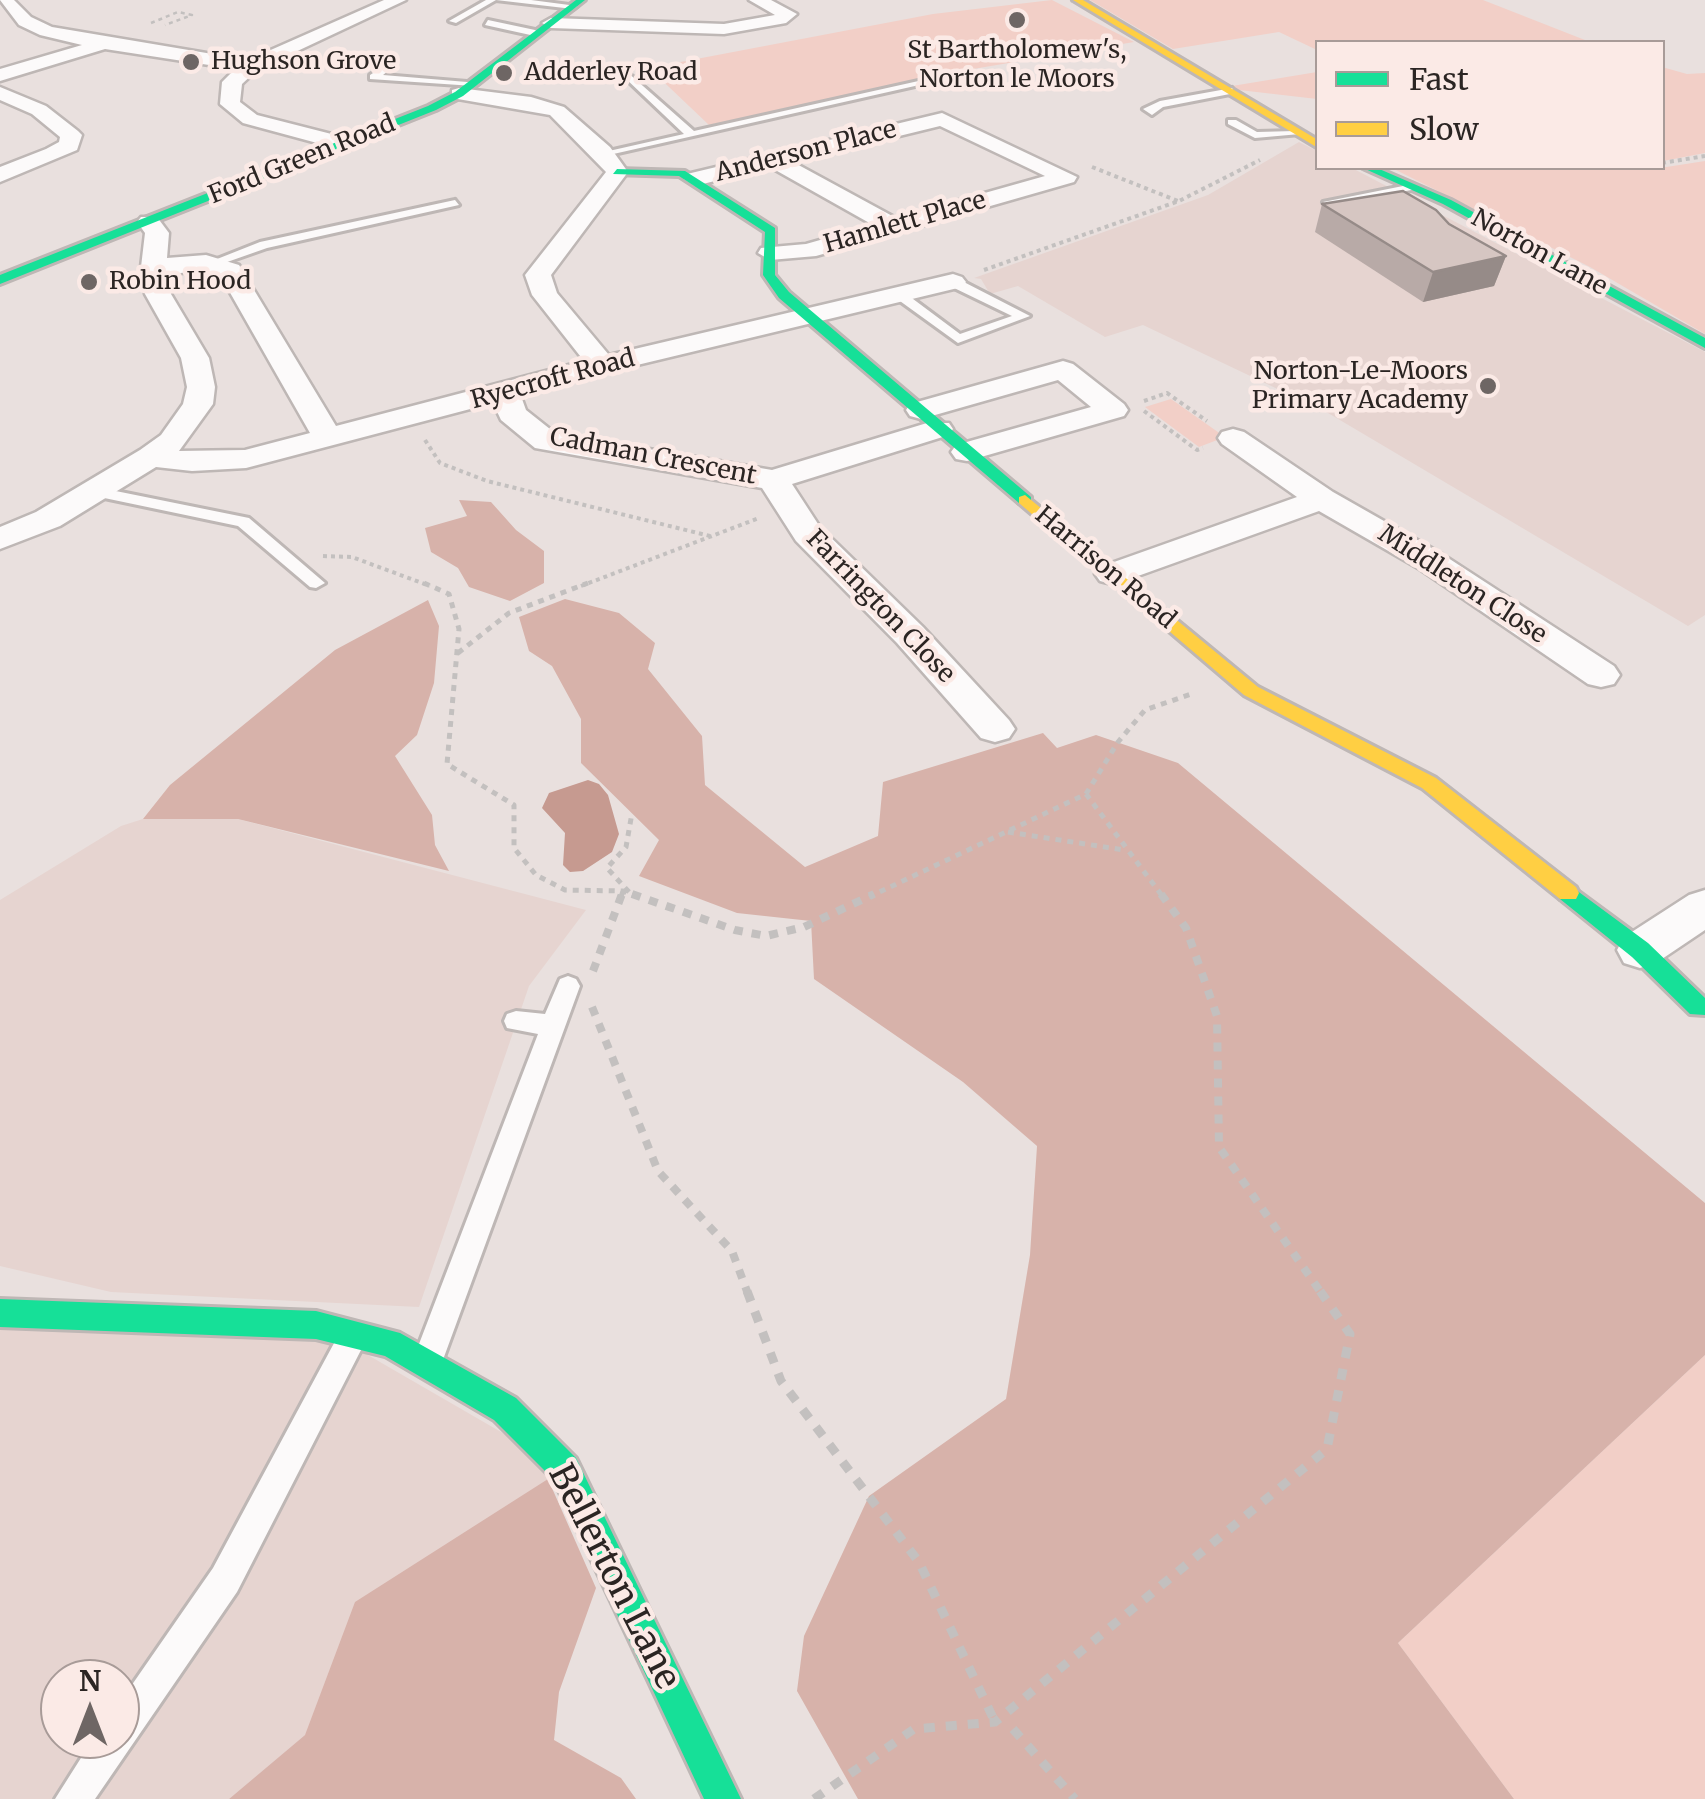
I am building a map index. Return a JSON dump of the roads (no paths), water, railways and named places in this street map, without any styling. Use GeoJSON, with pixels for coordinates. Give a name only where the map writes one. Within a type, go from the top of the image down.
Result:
{"type":"FeatureCollection","features":[{"type":"Feature","properties":{"kind":"street"},"geometry":{"type":"LineString","coordinates":[[344,144],[250,120],[230,104],[232,82],[250,66],[398,0]]}},
{"type":"Feature","properties":{"kind":"street"},"geometry":{"type":"LineString","coordinates":[[543,28],[688,30],[742,26],[788,14],[757,0]]}},
{"type":"Feature","properties":{"kind":"street"},"geometry":{"type":"LineString","coordinates":[[1076,0],[1304,138]]}},
{"type":"Feature","properties":{"kind":"street"},"geometry":{"type":"LineString","coordinates":[[12,1],[25,21],[46,31],[104,44],[250,66]]}},
{"type":"Feature","properties":{"kind":"street","name":"Ford Green Road"},"geometry":{"type":"LineString","coordinates":[[0,280],[344,144],[466,89],[577,3]]}},
{"type":"Feature","properties":{"kind":"street"},"geometry":{"type":"LineString","coordinates":[[688,30],[712,3]]}},
{"type":"Feature","properties":{"kind":"street"},"geometry":{"type":"LineString","coordinates":[[340,5],[372,11]]}},
{"type":"Feature","properties":{"kind":"street"},"geometry":{"type":"LineString","coordinates":[[0,75],[104,44]]}},
{"type":"Feature","properties":{"kind":"street"},"geometry":{"type":"LineString","coordinates":[[466,89],[557,111],[611,164],[538,276],[545,294],[602,365]]}},
{"type":"Feature","properties":{"kind":"street"},"geometry":{"type":"LineString","coordinates":[[0,93],[40,110],[71,134],[70,144],[54,154],[0,175]]}},
{"type":"Feature","properties":{"kind":"street","name":"Anderson Place"},"geometry":{"type":"LineString","coordinates":[[695,179],[942,119],[1050,180]]}},
{"type":"Feature","properties":{"kind":"street"},"geometry":{"type":"LineString","coordinates":[[773,160],[895,227]]}},
{"type":"Feature","properties":{"kind":"street","name":"Harrison Road"},"geometry":{"type":"LineString","coordinates":[[611,164],[695,179],[770,230],[769,275],[784,295],[1235,678],[1251,691],[1429,782],[1640,950],[1700,1007]]}},
{"type":"Feature","properties":{"kind":"street","name":"Norton Lane"},"geometry":{"type":"LineString","coordinates":[[1375,170],[1412,186],[1705,344]]}},
{"type":"Feature","properties":{"kind":"street","name":"Hamlett Place"},"geometry":{"type":"LineString","coordinates":[[770,253],[807,251],[1050,180]]}},
{"type":"Feature","properties":{"kind":"street"},"geometry":{"type":"LineString","coordinates":[[0,539],[48,519],[151,457],[188,423],[198,404],[201,386],[194,358],[158,294],[154,267],[157,233],[149,222]]}},
{"type":"Feature","properties":{"kind":"street"},"geometry":{"type":"LineString","coordinates":[[154,267],[213,263],[230,270],[328,438]]}},
{"type":"Feature","properties":{"kind":"street","name":"Ryecroft Road"},"geometry":{"type":"LineString","coordinates":[[151,457],[203,462],[246,459],[602,365],[953,282]]}},
{"type":"Feature","properties":{"kind":"street","name":"Cadman Crescent"},"geometry":{"type":"LineString","coordinates":[[510,392],[512,414],[546,441],[781,494],[929,419],[1064,370],[1112,410],[967,452]]}},
{"type":"Feature","properties":{"kind":"street","name":"Middleton Close"},"geometry":{"type":"LineString","coordinates":[[1233,438],[1322,499],[1430,562],[1601,675]]}},
{"type":"Feature","properties":{"kind":"street","name":"Farrington Close"},"geometry":{"type":"LineString","coordinates":[[781,494],[808,534],[910,635],[995,729]]}},
{"type":"Feature","properties":{"kind":"street"},"geometry":{"type":"LineString","coordinates":[[1112,574],[1322,499]]}},
{"type":"Feature","properties":{"kind":"street"},"geometry":{"type":"LineString","coordinates":[[1640,950],[1705,906]]}},
{"type":"Feature","properties":{"kind":"street","name":"Bellerton Lane"},"geometry":{"type":"LineString","coordinates":[[0,1313],[316,1325],[390,1343],[505,1408],[565,1468],[723,1799]]}},
{"type":"Feature","properties":{"kind":"lane"},"geometry":{"type":"LineString","coordinates":[[453,20],[492,0]]}},
{"type":"Feature","properties":{"kind":"lane"},"geometry":{"type":"LineString","coordinates":[[500,0],[577,3]]}},
{"type":"Feature","properties":{"kind":"lane"},"geometry":{"type":"LineString","coordinates":[[488,23],[543,28]]}},
{"type":"Feature","properties":{"kind":"lane"},"geometry":{"type":"LineString","coordinates":[[390,65],[372,77],[466,89]]}},
{"type":"Feature","properties":{"kind":"lane"},"geometry":{"type":"LineString","coordinates":[[626,74],[692,135]]}},
{"type":"Feature","properties":{"kind":"lane"},"geometry":{"type":"LineString","coordinates":[[611,164],[692,135],[932,81]]}},
{"type":"Feature","properties":{"kind":"lane"},"geometry":{"type":"LineString","coordinates":[[1152,112],[1148,109],[1160,104],[1232,91]]}},
{"type":"Feature","properties":{"kind":"lane"},"geometry":{"type":"LineString","coordinates":[[1232,122],[1255,135],[1304,138]]}},
{"type":"Feature","properties":{"kind":"lane"},"geometry":{"type":"LineString","coordinates":[[1329,202],[1412,186]]}},
{"type":"Feature","properties":{"kind":"lane"},"geometry":{"type":"LineString","coordinates":[[213,263],[264,245],[455,203]]}},
{"type":"Feature","properties":{"kind":"lane"},"geometry":{"type":"LineString","coordinates":[[900,296],[958,339],[1024,316],[953,282]]}},
{"type":"Feature","properties":{"kind":"lane"},"geometry":{"type":"LineString","coordinates":[[96,492],[243,522],[316,582]]}},
{"type":"Feature","properties":{"kind":"lane"},"geometry":{"type":"LineString","coordinates":[[426,1364],[553,1025],[576,988]]}},
{"type":"Feature","properties":{"kind":"lane"},"geometry":{"type":"LineString","coordinates":[[516,1020],[553,1025]]}},
{"type":"Feature","properties":{"kind":"lane"},"geometry":{"type":"LineString","coordinates":[[140,1703],[225,1580],[354,1334]]}},
{"type":"Feature","properties":{"kind":"lane"},"geometry":{"type":"LineString","coordinates":[[74,1799],[101,1759]]}},
{"type":"Feature","properties":{"kind":"place","name":"St Bartholomew's, Norton le Moors"},"geometry":{"type":"Point","coordinates":[1017,20]}},
{"type":"Feature","properties":{"kind":"place","name":"Hughson Grove"},"geometry":{"type":"Point","coordinates":[191,62]}},
{"type":"Feature","properties":{"kind":"place","name":"Adderley Road"},"geometry":{"type":"Point","coordinates":[504,73]}},
{"type":"Feature","properties":{"kind":"place","name":"Robin Hood"},"geometry":{"type":"Point","coordinates":[89,282]}},
{"type":"Feature","properties":{"kind":"place","name":"Norton-Le-Moors Primary Academy"},"geometry":{"type":"Point","coordinates":[1488,386]}}]}
